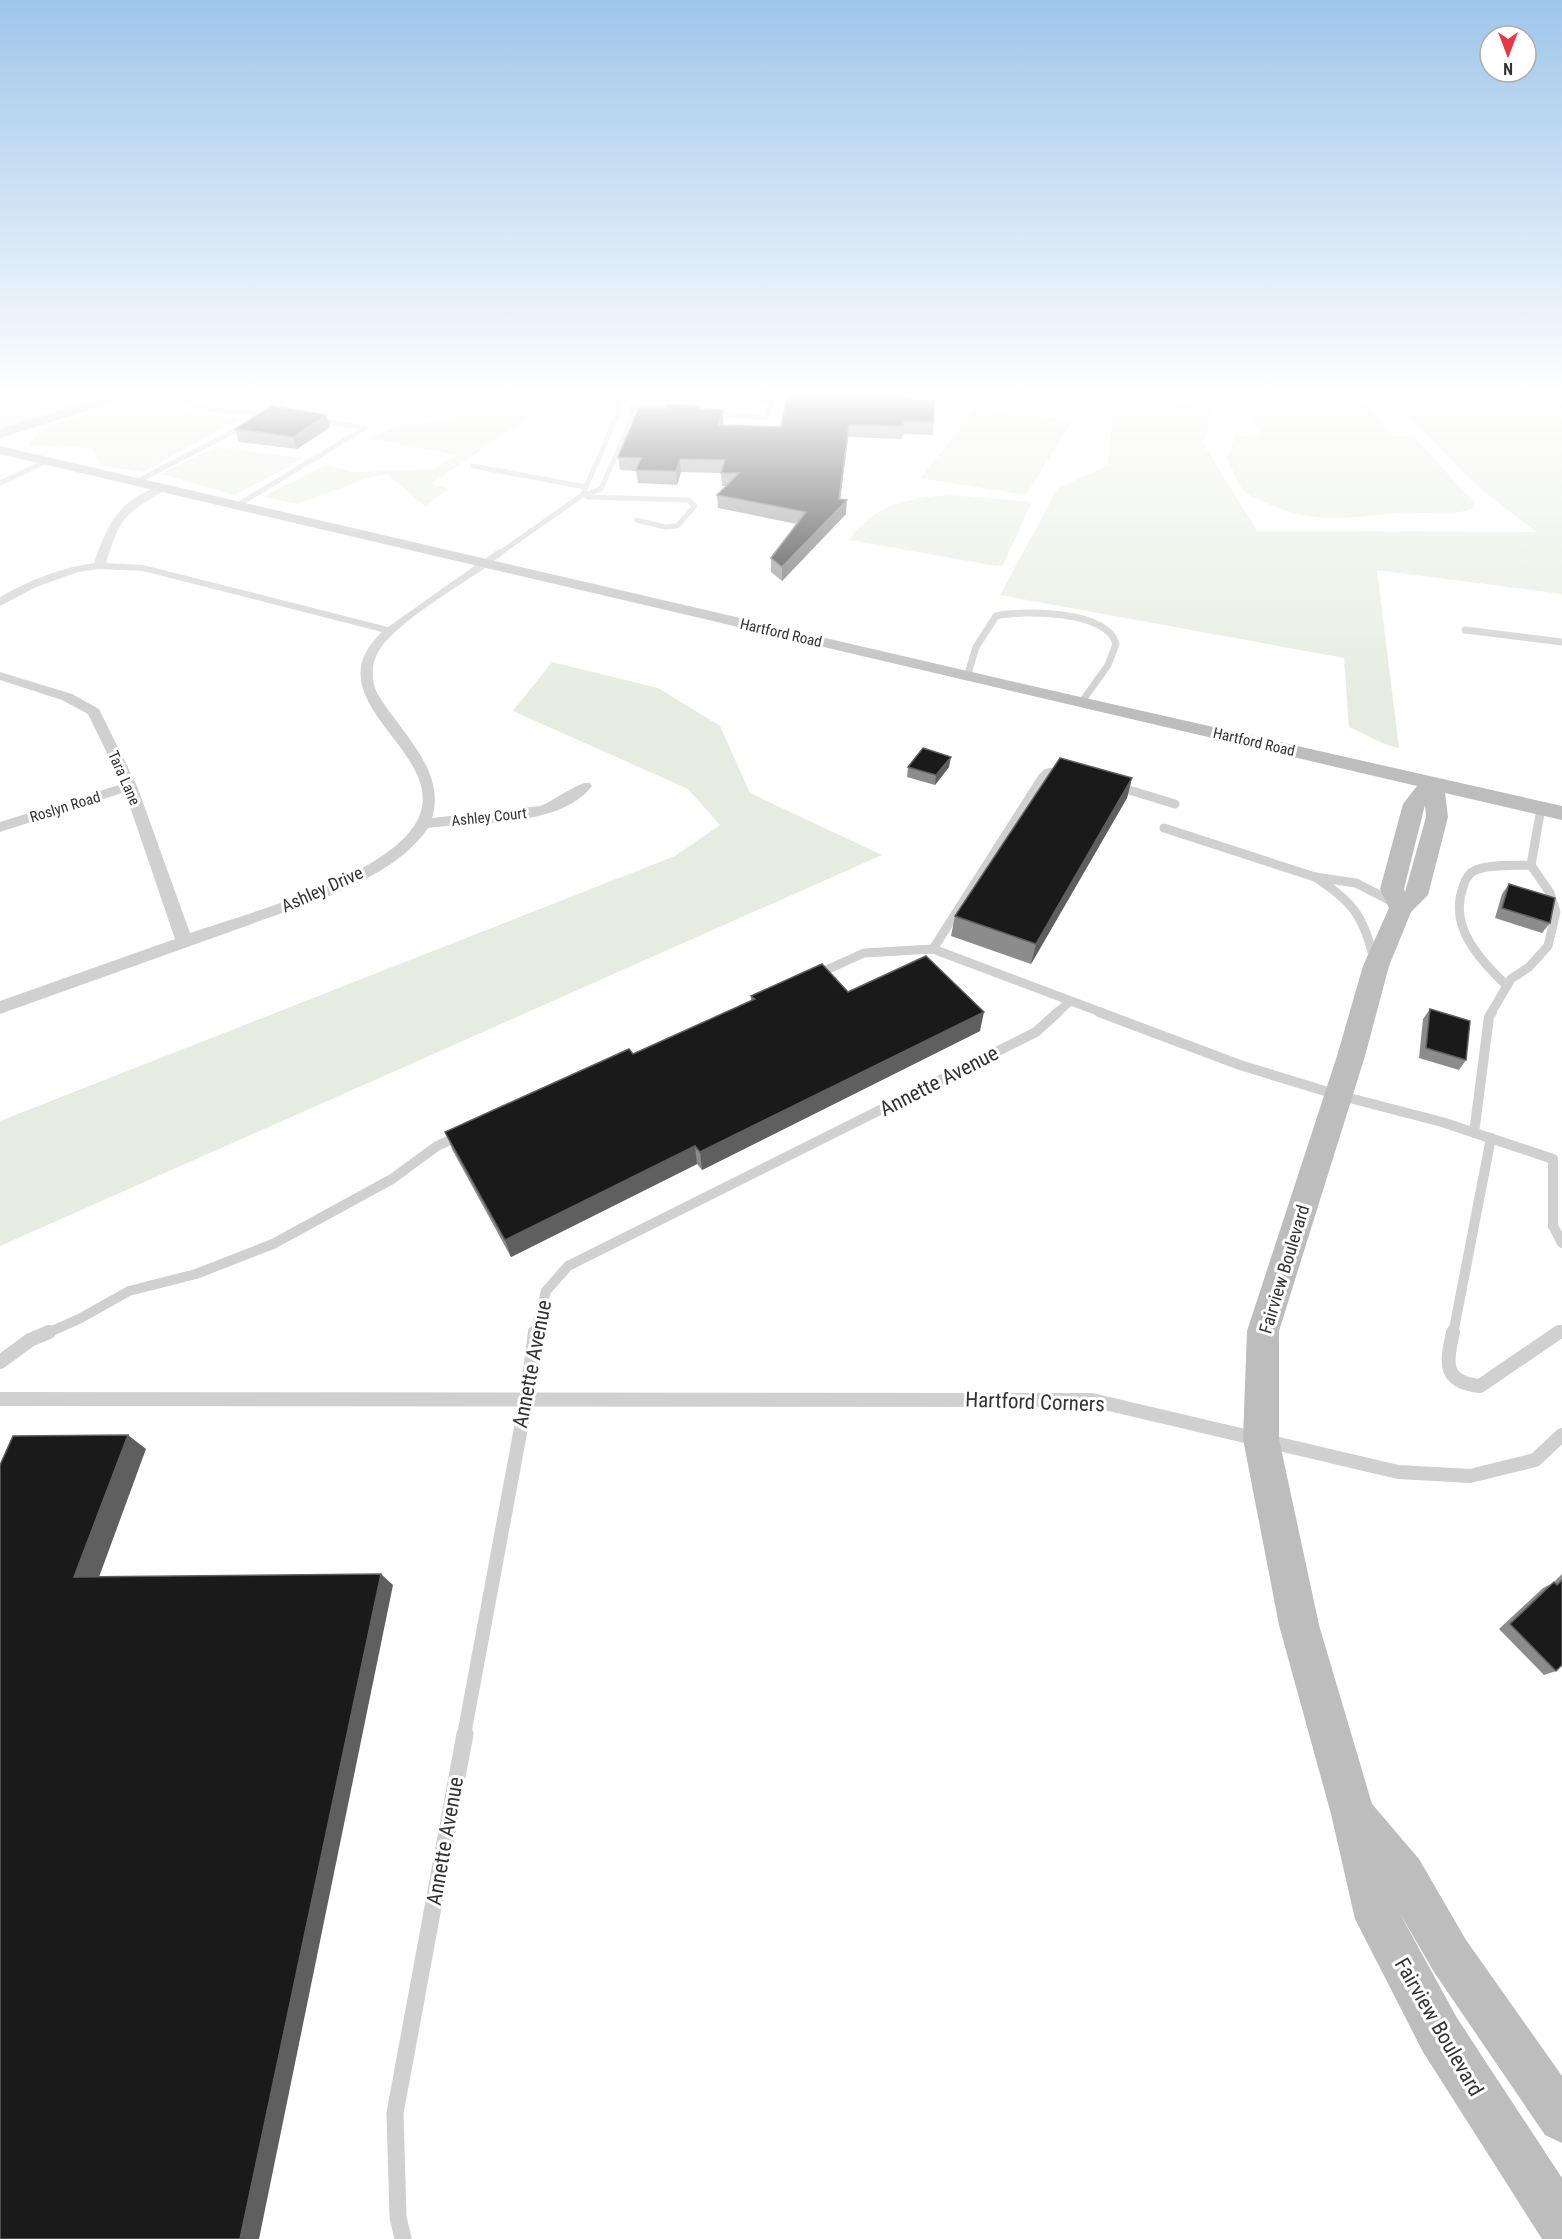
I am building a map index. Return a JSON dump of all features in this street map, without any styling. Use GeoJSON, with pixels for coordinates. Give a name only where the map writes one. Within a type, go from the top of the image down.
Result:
{"type":"FeatureCollection","features":[{"type":"Feature","properties":{"kind":"main road","name":"Hartford Road"},"geometry":{"type":"LineString","coordinates":[[193,496],[967,677],[1552,810]]}},
{"type":"Feature","properties":{"kind":"main road","name":"Fairview Boulevard"},"geometry":{"type":"LineString","coordinates":[[1433,782],[1437,817],[1416,895],[1401,908],[1376,966],[1338,1095],[1263,1331],[1261,1438],[1299,1625],[1353,1814],[1378,1919],[1440,2035],[1562,2224]]}},
{"type":"Feature","properties":{"kind":"main road","name":"Fairview Boulevard"},"geometry":{"type":"LineString","coordinates":[[1353,1814],[1403,1875],[1450,1956],[1562,2118]]}},
{"type":"Feature","properties":{"kind":"street"},"geometry":{"type":"LineString","coordinates":[[99,566],[114,523],[130,507],[148,496]]}},
{"type":"Feature","properties":{"kind":"street","name":"Ashley Drive"},"geometry":{"type":"LineString","coordinates":[[0,1008],[290,904],[357,877],[410,842],[423,824],[431,803],[427,782],[404,740],[369,693],[365,675],[373,650],[391,631],[484,564]]}},
{"type":"Feature","properties":{"kind":"street"},"geometry":{"type":"LineString","coordinates":[[0,602],[51,577],[76,569],[99,566],[143,568],[391,631]]}},
{"type":"Feature","properties":{"kind":"street","name":"Tara Lane"},"geometry":{"type":"LineString","coordinates":[[0,676],[67,697],[94,712],[130,786],[184,941]]}},
{"type":"Feature","properties":{"kind":"street","name":"Roslyn Road"},"geometry":{"type":"LineString","coordinates":[[0,827],[130,786]]}},
{"type":"Feature","properties":{"kind":"street","name":"Ashley Court"},"geometry":{"type":"LineString","coordinates":[[423,824],[544,810],[562,803],[585,786]]}},
{"type":"Feature","properties":{"kind":"lane"},"geometry":{"type":"LineString","coordinates":[[236,506],[252,496]]}},
{"type":"Feature","properties":{"kind":"lane"},"geometry":{"type":"LineString","coordinates":[[484,564],[580,496]]}},
{"type":"Feature","properties":{"kind":"lane"},"geometry":{"type":"LineString","coordinates":[[594,496],[688,500],[695,506],[684,525],[674,528],[637,520]]}},
{"type":"Feature","properties":{"kind":"lane"},"geometry":{"type":"LineString","coordinates":[[967,677],[976,647],[996,616],[1020,612],[1068,615],[1109,631],[1116,642],[1115,654],[1081,703]]}},
{"type":"Feature","properties":{"kind":"lane"},"geometry":{"type":"LineString","coordinates":[[1465,630],[1562,642]]}},
{"type":"Feature","properties":{"kind":"lane"},"geometry":{"type":"LineString","coordinates":[[933,950],[1042,778],[1047,773],[1061,770],[1073,772]]}},
{"type":"Feature","properties":{"kind":"lane"},"geometry":{"type":"LineString","coordinates":[[1107,783],[1175,804]]}},
{"type":"Feature","properties":{"kind":"lane"},"geometry":{"type":"LineString","coordinates":[[1531,865],[1552,810]]}},
{"type":"Feature","properties":{"kind":"lane"},"geometry":{"type":"LineString","coordinates":[[1164,828],[1315,877],[1348,900],[1361,915],[1376,966]]}},
{"type":"Feature","properties":{"kind":"lane"},"geometry":{"type":"LineString","coordinates":[[1474,1133],[1489,1017],[1511,979],[1529,967],[1548,946],[1556,912],[1550,893],[1531,865]]}},
{"type":"Feature","properties":{"kind":"lane"},"geometry":{"type":"LineString","coordinates":[[1507,986],[1475,952],[1462,926],[1457,908],[1466,878],[1476,870],[1531,865]]}},
{"type":"Feature","properties":{"kind":"lane"},"geometry":{"type":"LineString","coordinates":[[1315,877],[1335,877],[1373,887],[1401,908]]}},
{"type":"Feature","properties":{"kind":"lane"},"geometry":{"type":"LineString","coordinates":[[800,982],[864,953],[933,950],[1240,1065],[1491,1138],[1557,1160],[1553,1226],[1562,1243]]}},
{"type":"Feature","properties":{"kind":"lane","name":"Annette Avenue"},"geometry":{"type":"LineString","coordinates":[[403,2239],[398,2217],[395,2113],[526,1401],[537,1319],[546,1291],[568,1266],[1035,1032],[1070,1001]]}},
{"type":"Feature","properties":{"kind":"lane"},"geometry":{"type":"LineString","coordinates":[[0,1362],[30,1340],[79,1319],[129,1291],[196,1274],[273,1244],[393,1179],[437,1146],[469,1132]]}},
{"type":"Feature","properties":{"kind":"lane"},"geometry":{"type":"LineString","coordinates":[[1491,1138],[1447,1363],[1452,1376],[1464,1385],[1480,1386],[1562,1330]]}},
{"type":"Feature","properties":{"kind":"lane","name":"Hartford Corners"},"geometry":{"type":"LineString","coordinates":[[0,1399],[1092,1400],[1398,1472],[1470,1476],[1535,1460],[1562,1435]]}},
{"type":"Feature","properties":{"kind":"shaded area"},"geometry":{"type":"Polygon","coordinates":[[[264,496],[318,496],[298,504],[264,496]]]}},
{"type":"Feature","properties":{"kind":"shaded area"},"geometry":{"type":"Polygon","coordinates":[[[414,496],[438,496],[425,506],[414,496]]]}},
{"type":"Feature","properties":{"kind":"shaded area"},"geometry":{"type":"Polygon","coordinates":[[[969,496],[1032,502],[1003,565],[997,566],[849,540],[869,518],[881,510],[922,498],[969,496]]]}},
{"type":"Feature","properties":{"kind":"shaded area"},"geometry":{"type":"Polygon","coordinates":[[[1053,496],[1236,496],[1257,531],[1536,532],[1490,496],[1562,496],[1562,594],[1377,570],[1399,748],[1387,745],[1349,727],[1344,658],[1000,595],[1053,496]]]}},
{"type":"Feature","properties":{"kind":"shaded area"},"geometry":{"type":"Polygon","coordinates":[[[1253,496],[1468,496],[1473,502],[1473,508],[1456,513],[1409,513],[1331,518],[1283,510],[1253,496]]]}},
{"type":"Feature","properties":{"kind":"shaded area"},"geometry":{"type":"Polygon","coordinates":[[[552,662],[658,688],[720,726],[750,793],[882,855],[0,1246],[0,1121],[675,856],[720,825],[688,789],[513,711],[552,662]]]}},
{"type":"Feature","properties":{"kind":"building"},"geometry":{"type":"Polygon","coordinates":[[[725,496],[839,496],[839,499],[847,500],[782,567],[771,558],[806,512],[725,496]]]}},
{"type":"Feature","properties":{"kind":"building"},"geometry":{"type":"Polygon","coordinates":[[[923,748],[951,757],[936,775],[908,767],[923,748]]]}},
{"type":"Feature","properties":{"kind":"building"},"geometry":{"type":"Polygon","coordinates":[[[1060,758],[1132,778],[1036,944],[955,916],[1060,758]]]}},
{"type":"Feature","properties":{"kind":"building"},"geometry":{"type":"Polygon","coordinates":[[[1509,884],[1555,898],[1550,923],[1502,908],[1509,884]]]}},
{"type":"Feature","properties":{"kind":"building"},"geometry":{"type":"Polygon","coordinates":[[[926,956],[984,1012],[700,1152],[695,1146],[505,1240],[445,1132],[629,1049],[633,1054],[755,999],[751,996],[822,964],[848,992],[926,956]]]}},
{"type":"Feature","properties":{"kind":"building"},"geometry":{"type":"Polygon","coordinates":[[[1430,1009],[1470,1021],[1466,1060],[1426,1048],[1430,1009]]]}},
{"type":"Feature","properties":{"kind":"building"},"geometry":{"type":"Polygon","coordinates":[[[128,1435],[74,1577],[381,1574],[240,2239],[0,2239],[0,1465],[13,1436],[128,1435]]]}},
{"type":"Feature","properties":{"kind":"building"},"geometry":{"type":"Polygon","coordinates":[[[1562,1580],[1562,1665],[1556,1671],[1510,1624],[1554,1582],[1557,1585],[1562,1580]]]}}]}
